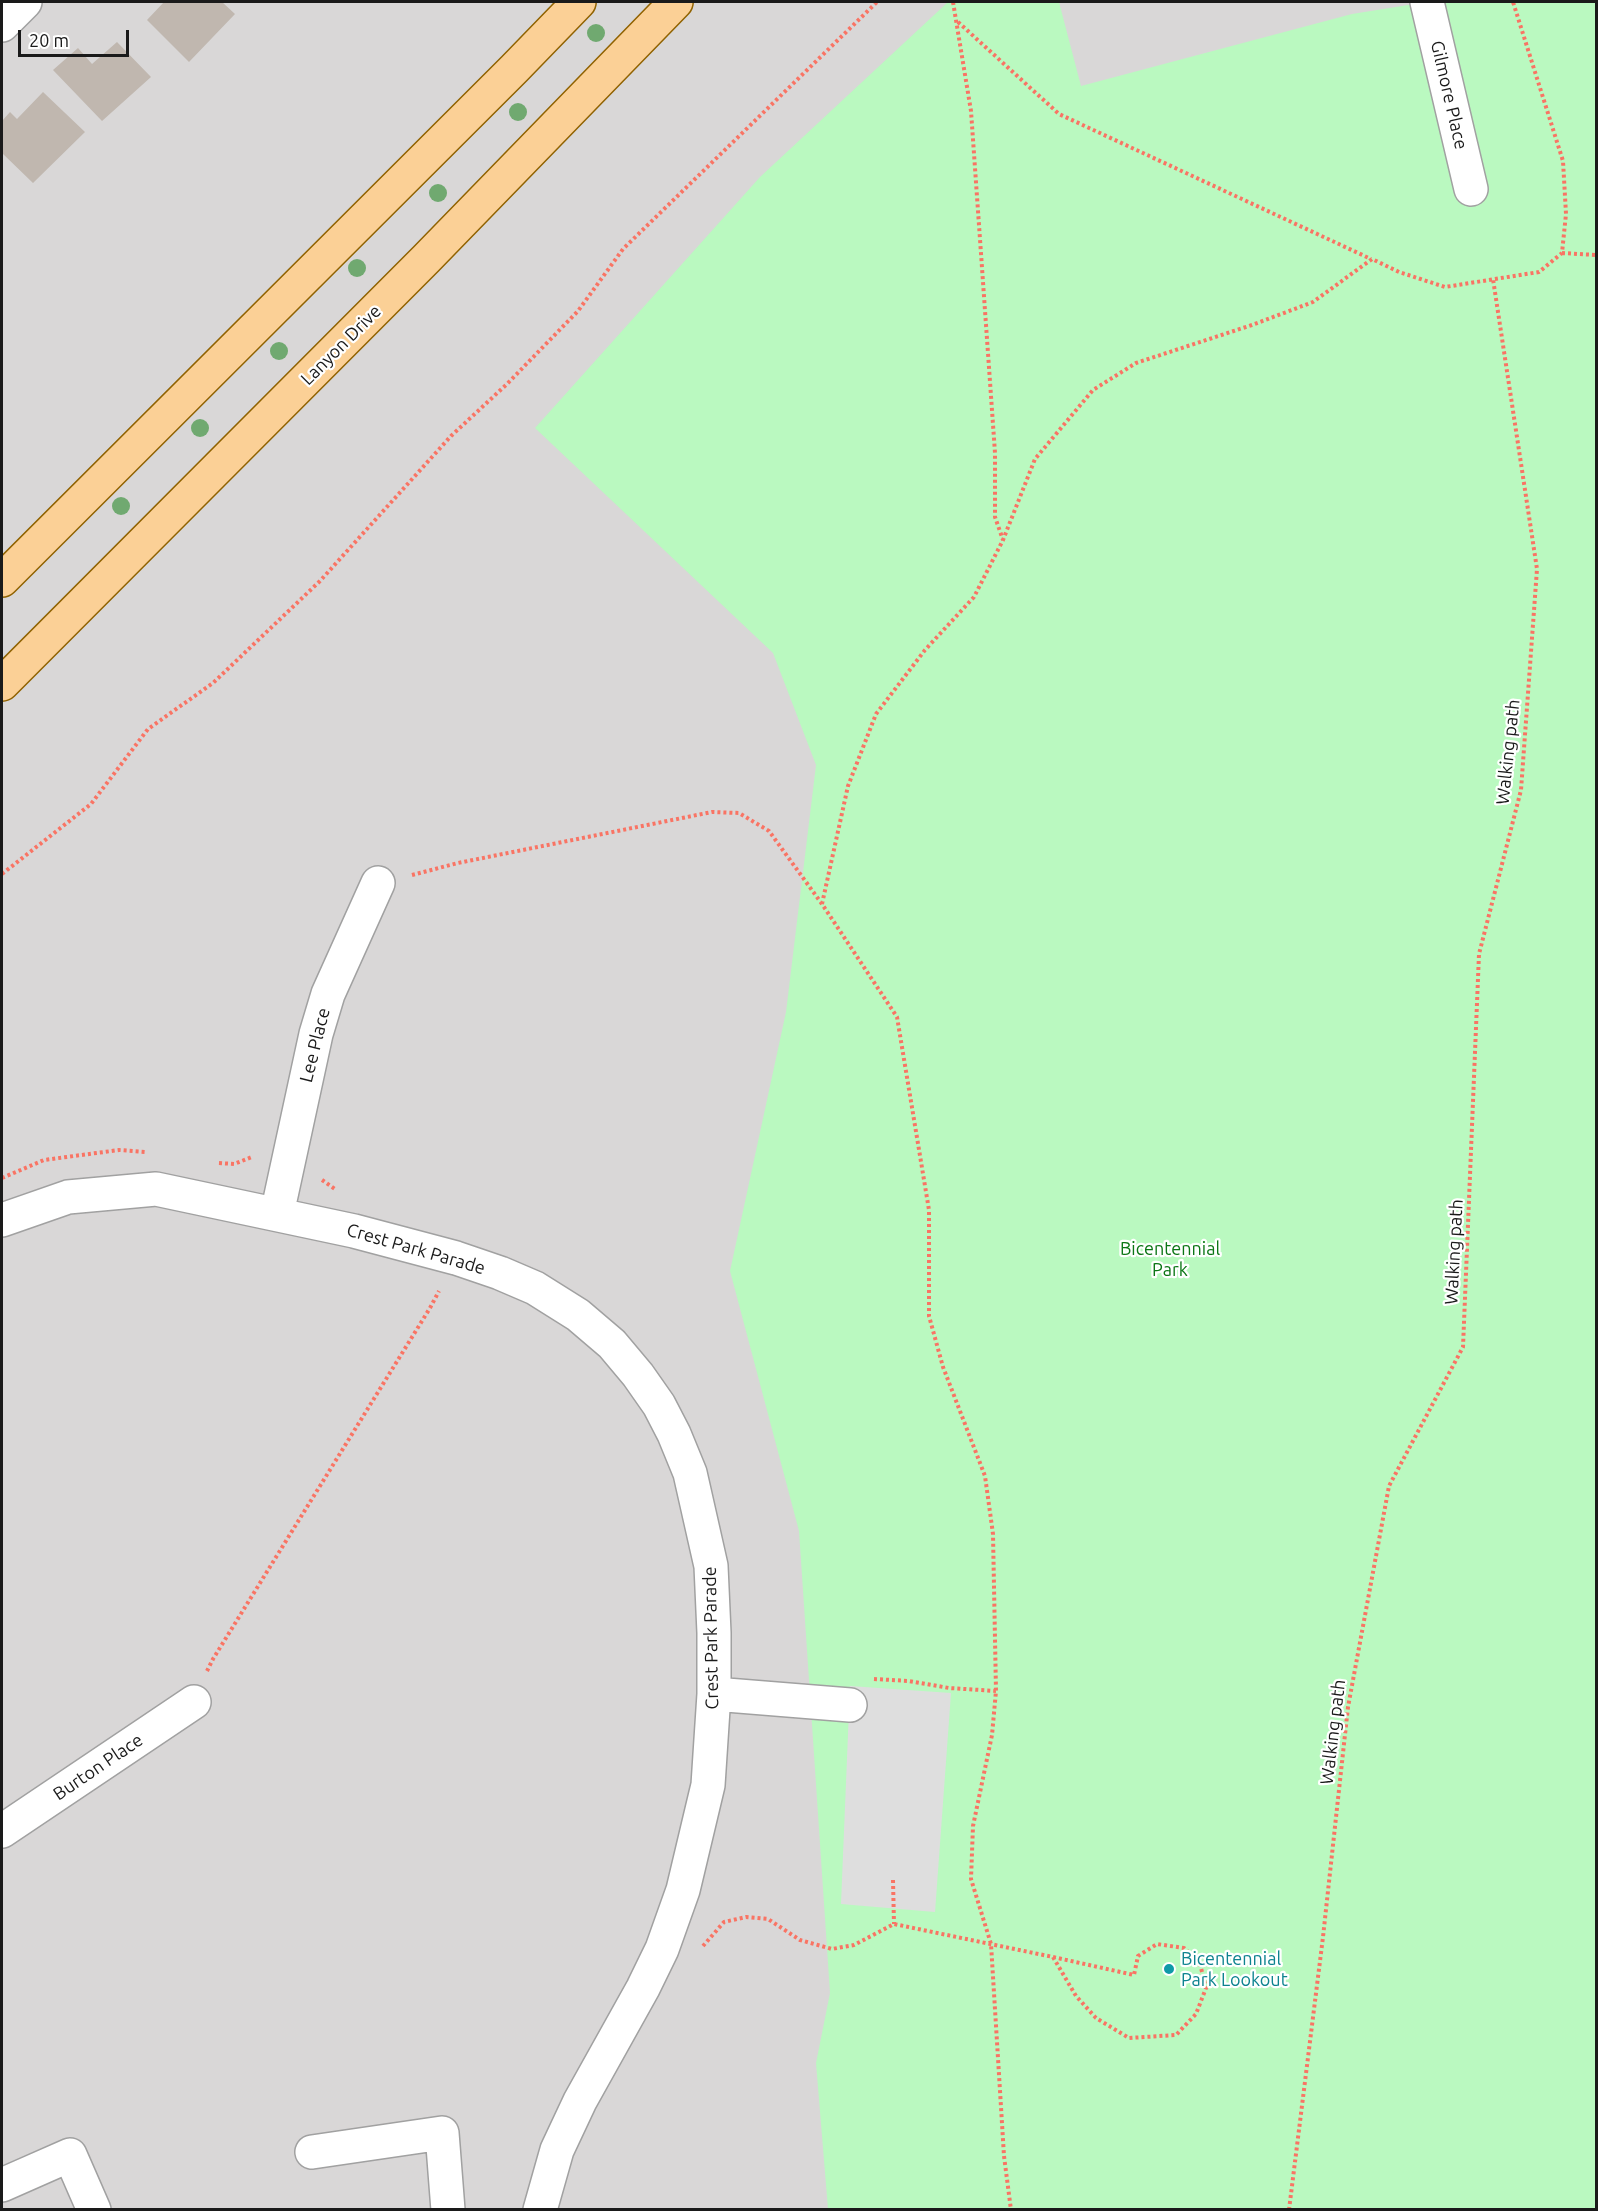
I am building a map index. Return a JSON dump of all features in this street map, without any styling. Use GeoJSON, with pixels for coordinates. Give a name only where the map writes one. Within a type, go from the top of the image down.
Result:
{"type":"FeatureCollection","features":[{"type":"Feature","properties":{"kind":"main road"},"geometry":{"type":"LineString","coordinates":[[2,580],[579,2]]}},
{"type":"Feature","properties":{"kind":"main road","name":"Lanyon Drive"},"geometry":{"type":"LineString","coordinates":[[2,684],[418,267],[676,2]]}},
{"type":"Feature","properties":{"kind":"street"},"geometry":{"type":"LineString","coordinates":[[2,26],[25,2]]}},
{"type":"Feature","properties":{"kind":"street","name":"Gilmore Place"},"geometry":{"type":"LineString","coordinates":[[1427,2],[1471,189]]}},
{"type":"Feature","properties":{"kind":"street","name":"Lee Place"},"geometry":{"type":"LineString","coordinates":[[277,1214],[316,1034],[328,994],[378,883]]}},
{"type":"Feature","properties":{"kind":"street","name":"Crest Park Parade"},"geometry":{"type":"LineString","coordinates":[[2,1220],[68,1197],[156,1188],[354,1230],[456,1258],[500,1272],[535,1288],[578,1315],[612,1344],[659,1405],[690,1473],[711,1566],[714,1694],[708,1785],[683,1890],[662,1949],[580,2101],[557,2150],[540,2210]]}},
{"type":"Feature","properties":{"kind":"street"},"geometry":{"type":"LineString","coordinates":[[714,1694],[850,1705]]}},
{"type":"Feature","properties":{"kind":"street","name":"Burton Place"},"geometry":{"type":"LineString","coordinates":[[2,1831],[194,1702]]}},
{"type":"Feature","properties":{"kind":"street"},"geometry":{"type":"LineString","coordinates":[[312,2152],[442,2133],[448,2210]]}},
{"type":"Feature","properties":{"kind":"street"},"geometry":{"type":"LineString","coordinates":[[2,2185],[70,2155],[94,2210]]}},
{"type":"Feature","properties":{"kind":"path"},"geometry":{"type":"LineString","coordinates":[[2,874],[91,804],[148,729],[213,683],[320,581],[451,436],[507,384],[578,311],[623,249],[877,2]]}},
{"type":"Feature","properties":{"kind":"path"},"geometry":{"type":"LineString","coordinates":[[952,2],[971,111],[995,453],[995,517],[1003,540]]}},
{"type":"Feature","properties":{"kind":"path"},"geometry":{"type":"LineString","coordinates":[[1513,2],[1563,161],[1566,214],[1562,253]]}},
{"type":"Feature","properties":{"kind":"path"},"geometry":{"type":"LineString","coordinates":[[957,21],[1059,114],[1399,272],[1445,287],[1539,272],[1562,253],[1596,255]]}},
{"type":"Feature","properties":{"kind":"path"},"geometry":{"type":"LineString","coordinates":[[822,904],[848,786],[876,714],[925,651],[974,597],[1003,540],[1035,459],[1093,390],[1136,363],[1252,325],[1313,302],[1372,260]]}},
{"type":"Feature","properties":{"kind":"path","name":"Walking path"},"geometry":{"type":"LineString","coordinates":[[1289,2210],[1323,1937],[1348,1707],[1389,1486],[1463,1347],[1479,954],[1521,790],[1537,569],[1492,279]]}},
{"type":"Feature","properties":{"kind":"path"},"geometry":{"type":"LineString","coordinates":[[378,883],[458,863],[712,812],[739,813],[769,831],[822,904],[897,1017],[929,1210],[929,1316],[943,1367],[985,1476],[993,1534],[996,1691],[992,1735],[973,1826],[971,1879],[991,1944],[1004,2156],[1011,2210]]}},
{"type":"Feature","properties":{"kind":"path"},"geometry":{"type":"LineString","coordinates":[[2,1178],[44,1160],[119,1150],[150,1152]]}},
{"type":"Feature","properties":{"kind":"path"},"geometry":{"type":"LineString","coordinates":[[216,1163],[234,1164],[254,1156]]}},
{"type":"Feature","properties":{"kind":"path"},"geometry":{"type":"LineString","coordinates":[[194,1702],[213,1659],[430,1308],[456,1258]]}},
{"type":"Feature","properties":{"kind":"path"},"geometry":{"type":"LineString","coordinates":[[949,1688],[996,1691]]}},
{"type":"Feature","properties":{"kind":"path"},"geometry":{"type":"LineString","coordinates":[[893,1880],[894,1924]]}},
{"type":"Feature","properties":{"kind":"path"},"geometry":{"type":"LineString","coordinates":[[662,1949],[690,1962],[724,1922],[746,1917],[768,1919],[800,1940],[832,1949],[854,1945],[894,1924],[1053,1957],[1134,1975],[1138,1956],[1157,1944],[1184,1948],[1200,1964],[1206,1988],[1197,2014],[1176,2035],[1129,2038],[1096,2018],[1076,1996],[1053,1957]]}},
{"type":"Feature","properties":{"kind":"shaded area"},"geometry":{"type":"Polygon","coordinates":[[[2,2],[1596,2],[1596,2209],[2,2209],[2,2]]]}},
{"type":"Feature","properties":{"kind":"shaded area"},"geometry":{"type":"Polygon","coordinates":[[[850,1686],[951,1693],[935,1912],[841,1904],[850,1686]]]}},
{"type":"Feature","properties":{"kind":"green space","name":"Bicentennial Park"},"geometry":{"type":"Polygon","coordinates":[[[948,2],[1059,2],[1081,86],[1352,14],[1427,2],[1596,2],[1596,2209],[828,2209],[816,2063],[830,1993],[799,1531],[730,1271],[786,1012],[816,765],[773,653],[535,428],[760,177],[948,2]]]}},
{"type":"Feature","properties":{"kind":"building"},"geometry":{"type":"Polygon","coordinates":[[[164,2],[222,2],[235,14],[189,62],[147,20],[164,2]]]}},
{"type":"Feature","properties":{"kind":"building"},"geometry":{"type":"Polygon","coordinates":[[[117,42],[151,77],[102,121],[53,70],[78,48],[92,64],[117,42]]]}},
{"type":"Feature","properties":{"kind":"building"},"geometry":{"type":"Polygon","coordinates":[[[43,92],[85,132],[33,183],[2,153],[2,121],[10,112],[17,119],[43,92]]]}},
{"type":"Feature","properties":{"kind":"place","name":"Bicentennial Park Lookout"},"geometry":{"type":"Point","coordinates":[1169,1969]}}]}
